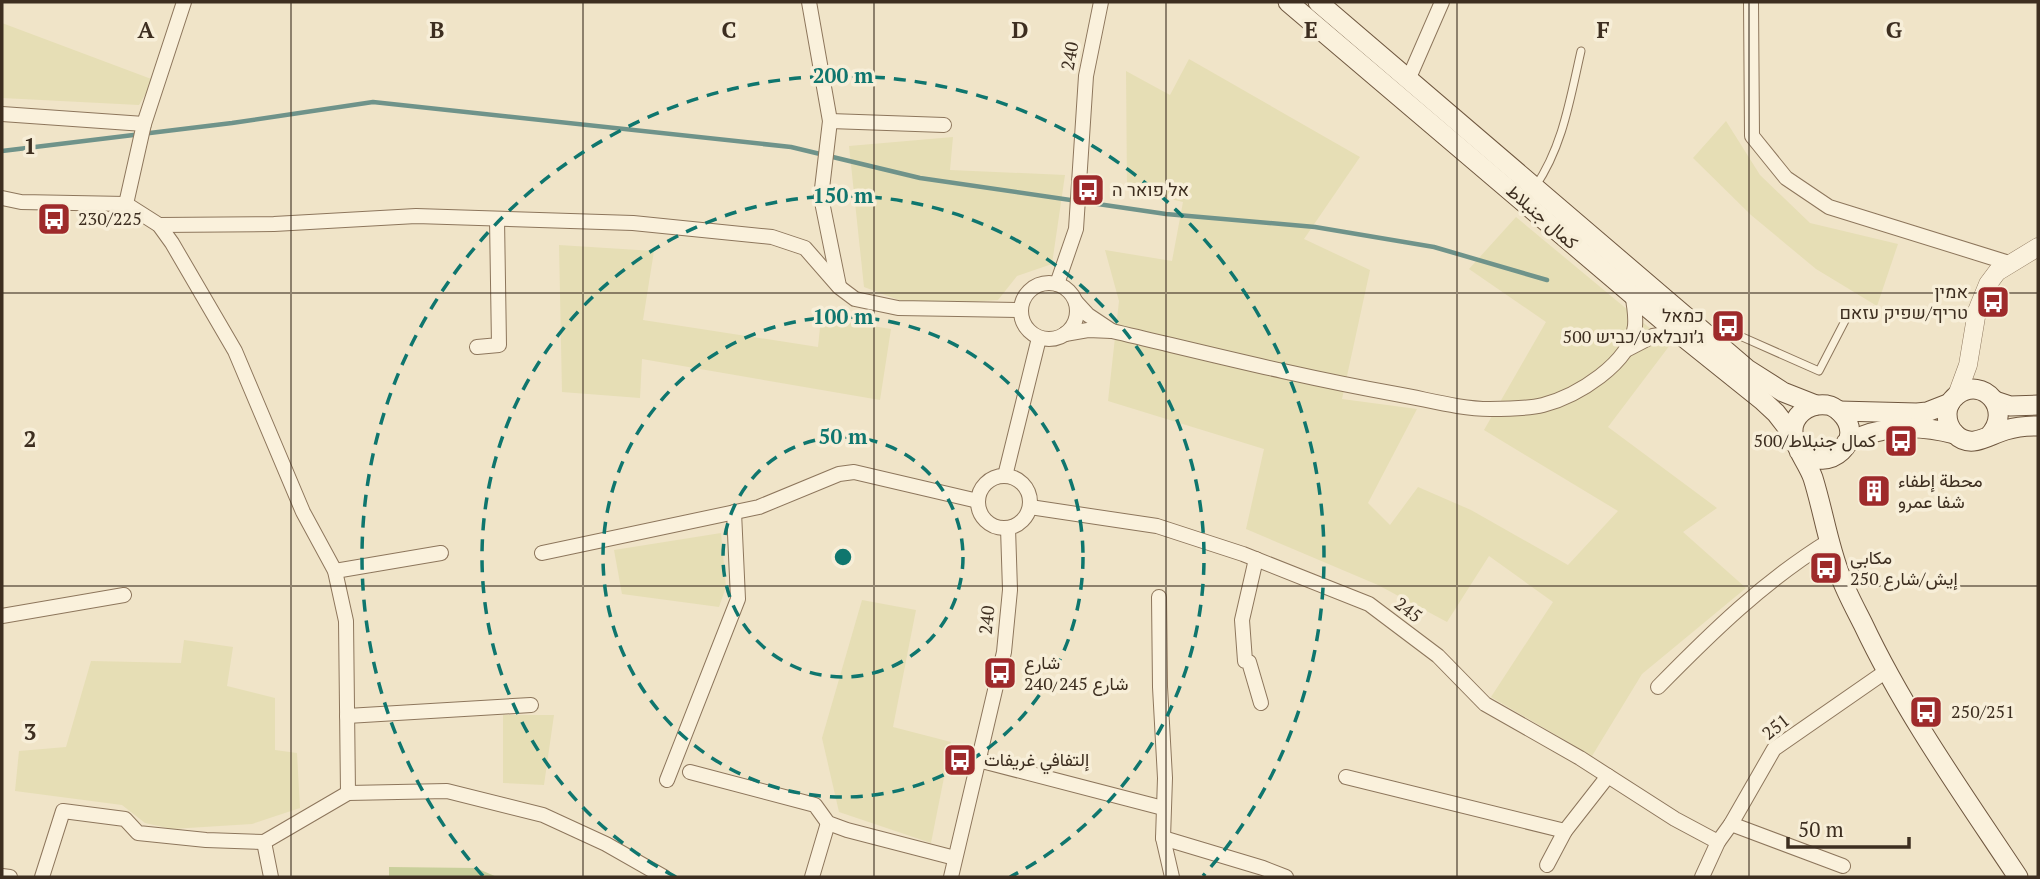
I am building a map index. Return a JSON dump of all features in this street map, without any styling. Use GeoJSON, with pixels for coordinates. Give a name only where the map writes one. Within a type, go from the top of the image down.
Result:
{"type":"FeatureCollection","features":[{"type":"Feature","properties":{"kind":"main road","name":"كمال جنبلاط"},"geometry":{"type":"LineString","coordinates":[[1288,2],[1776,413],[1796,443],[1813,477],[1827,532]]}},
{"type":"Feature","properties":{"kind":"main road","name":"كمال جنبلاط"},"geometry":{"type":"LineString","coordinates":[[1318,2],[1767,383],[1816,405]]}},
{"type":"Feature","properties":{"kind":"main road"},"geometry":{"type":"LineString","coordinates":[[2038,405],[2010,406],[1971,390],[1927,412],[1917,413],[1839,411],[1824,404],[1816,405],[1808,408],[1796,419],[1796,443],[1814,460],[1823,460],[1866,433],[1893,428],[1927,429],[1955,434],[1974,442],[2006,430],[2038,426]]}},
{"type":"Feature","properties":{"kind":"main road"},"geometry":{"type":"LineString","coordinates":[[1989,436],[1995,430],[1999,418],[1991,397]]}},
{"type":"Feature","properties":{"kind":"main road"},"geometry":{"type":"LineString","coordinates":[[1954,399],[1948,421],[1955,434]]}},
{"type":"Feature","properties":{"kind":"main road"},"geometry":{"type":"LineString","coordinates":[[1839,411],[1848,425],[1843,449],[1824,485],[1827,532],[1841,577],[1885,672],[2018,877]]}},
{"type":"Feature","properties":{"kind":"street"},"geometry":{"type":"LineString","coordinates":[[126,204],[144,124],[184,2]]}},
{"type":"Feature","properties":{"kind":"street"},"geometry":{"type":"LineString","coordinates":[[809,2],[830,121],[821,197],[839,287]]}},
{"type":"Feature","properties":{"kind":"street","name":"240"},"geometry":{"type":"LineString","coordinates":[[1058,284],[1076,229],[1086,76],[1101,2]]}},
{"type":"Feature","properties":{"kind":"street"},"geometry":{"type":"LineString","coordinates":[[1408,80],[1441,2]]}},
{"type":"Feature","properties":{"kind":"street"},"geometry":{"type":"LineString","coordinates":[[1751,2],[1752,136],[1786,178],[1829,207],[2008,263]]}},
{"type":"Feature","properties":{"kind":"street"},"geometry":{"type":"LineString","coordinates":[[2,114],[144,124]]}},
{"type":"Feature","properties":{"kind":"street"},"geometry":{"type":"LineString","coordinates":[[830,121],[944,125]]}},
{"type":"Feature","properties":{"kind":"street"},"geometry":{"type":"LineString","coordinates":[[2,198],[21,202],[126,204],[159,225],[235,351],[303,512],[335,571],[346,621],[348,793]]}},
{"type":"Feature","properties":{"kind":"street"},"geometry":{"type":"LineString","coordinates":[[2,208],[21,202]]}},
{"type":"Feature","properties":{"kind":"street"},"geometry":{"type":"LineString","coordinates":[[159,225],[274,224],[416,216],[633,223],[772,237],[805,248],[839,287],[855,299],[898,308],[1020,310]]}},
{"type":"Feature","properties":{"kind":"street"},"geometry":{"type":"LineString","coordinates":[[477,347],[499,345],[497,219]]}},
{"type":"Feature","properties":{"kind":"street"},"geometry":{"type":"LineString","coordinates":[[1954,399],[1971,351],[1982,296],[1997,272],[2038,247]]}},
{"type":"Feature","properties":{"kind":"street"},"geometry":{"type":"LineString","coordinates":[[1112,331],[1088,315],[1072,294],[1058,284],[1040,284],[1032,288],[1021,302],[1020,310],[1025,327],[1040,338],[1048,340],[1088,330],[1112,331],[1331,382],[1487,409],[1541,405],[1565,397],[1606,371],[1624,351],[1632,337],[1635,324],[1632,294]]}},
{"type":"Feature","properties":{"kind":"street"},"geometry":{"type":"LineString","coordinates":[[1065,334],[1076,320],[1076,302]]}},
{"type":"Feature","properties":{"kind":"street"},"geometry":{"type":"LineString","coordinates":[[1624,351],[1642,340],[1678,332]]}},
{"type":"Feature","properties":{"kind":"street"},"geometry":{"type":"LineString","coordinates":[[1005,476],[1040,338]]}},
{"type":"Feature","properties":{"kind":"street"},"geometry":{"type":"LineString","coordinates":[[1971,351],[1991,397]]}},
{"type":"Feature","properties":{"kind":"street"},"geometry":{"type":"LineString","coordinates":[[542,553],[759,507],[839,474],[854,472],[978,501]]}},
{"type":"Feature","properties":{"kind":"street"},"geometry":{"type":"LineString","coordinates":[[1005,476],[1024,486],[1028,492],[1030,507],[1020,523],[1008,528],[988,522],[979,509],[978,501],[984,486],[997,477],[1005,476]]}},
{"type":"Feature","properties":{"kind":"street","name":"245"},"geometry":{"type":"LineString","coordinates":[[1030,507],[1157,526],[1256,559],[1369,604],[1438,656],[1485,704],[1675,819],[1718,842]]}},
{"type":"Feature","properties":{"kind":"street"},"geometry":{"type":"LineString","coordinates":[[667,780],[738,599],[734,512]]}},
{"type":"Feature","properties":{"kind":"street","name":"240"},"geometry":{"type":"LineString","coordinates":[[951,877],[1004,652],[1010,590],[1008,528]]}},
{"type":"Feature","properties":{"kind":"street"},"geometry":{"type":"LineString","coordinates":[[1658,687],[1724,620],[1827,532]]}},
{"type":"Feature","properties":{"kind":"street"},"geometry":{"type":"LineString","coordinates":[[335,571],[441,553]]}},
{"type":"Feature","properties":{"kind":"street"},"geometry":{"type":"LineString","coordinates":[[1256,559],[1242,620],[1242,638],[1245,661],[1249,662],[1261,703]]}},
{"type":"Feature","properties":{"kind":"street"},"geometry":{"type":"LineString","coordinates":[[2,616],[124,595]]}},
{"type":"Feature","properties":{"kind":"street"},"geometry":{"type":"LineString","coordinates":[[1160,597],[1160,687],[1165,778],[1163,838],[1172,877]]}},
{"type":"Feature","properties":{"kind":"street","name":"251"},"geometry":{"type":"LineString","coordinates":[[1702,877],[1718,842],[1774,749],[1885,672]]}},
{"type":"Feature","properties":{"kind":"street"},"geometry":{"type":"LineString","coordinates":[[347,716],[531,705]]}},
{"type":"Feature","properties":{"kind":"street"},"geometry":{"type":"LineString","coordinates":[[978,760],[1163,808]]}},
{"type":"Feature","properties":{"kind":"street"},"geometry":{"type":"LineString","coordinates":[[690,772],[815,805],[828,823],[956,858]]}},
{"type":"Feature","properties":{"kind":"street"},"geometry":{"type":"LineString","coordinates":[[1547,865],[1565,831],[1608,776]]}},
{"type":"Feature","properties":{"kind":"street"},"geometry":{"type":"LineString","coordinates":[[1346,777],[1565,831]]}},
{"type":"Feature","properties":{"kind":"street"},"geometry":{"type":"LineString","coordinates":[[42,877],[63,811],[125,819],[138,833],[264,842],[348,793],[447,790],[543,815],[606,844],[664,877]]}},
{"type":"Feature","properties":{"kind":"street"},"geometry":{"type":"LineString","coordinates":[[812,877],[828,823]]}},
{"type":"Feature","properties":{"kind":"street"},"geometry":{"type":"LineString","coordinates":[[1731,824],[1843,866]]}},
{"type":"Feature","properties":{"kind":"street"},"geometry":{"type":"LineString","coordinates":[[1163,838],[1286,877]]}},
{"type":"Feature","properties":{"kind":"street"},"geometry":{"type":"LineString","coordinates":[[264,842],[271,877]]}},
{"type":"Feature","properties":{"kind":"street"},"geometry":{"type":"LineString","coordinates":[[2,876],[10,877]]}},
{"type":"Feature","properties":{"kind":"lane"},"geometry":{"type":"LineString","coordinates":[[1534,187],[1549,166],[1563,132],[1581,51]]}},
{"type":"Feature","properties":{"kind":"lane"},"geometry":{"type":"LineString","coordinates":[[1703,331],[1719,329],[1819,371],[1848,315]]}},
{"type":"Feature","properties":{"kind":"shaded area"},"geometry":{"type":"Polygon","coordinates":[[[2,23],[154,80],[139,105],[2,98],[2,23]]]}},
{"type":"Feature","properties":{"kind":"shaded area"},"geometry":{"type":"Polygon","coordinates":[[[1189,59],[1360,157],[1304,239],[1370,270],[1342,399],[1417,409],[1368,503],[1390,525],[1418,487],[1471,510],[1568,565],[1618,511],[1484,430],[1546,322],[1469,269],[1516,217],[1670,345],[1608,427],[1717,508],[1683,532],[1746,588],[1642,674],[1592,756],[1491,697],[1553,602],[1489,556],[1447,622],[1378,585],[1246,529],[1264,449],[1108,401],[1119,301],[1105,250],[1172,261],[1183,202],[1127,189],[1126,71],[1170,95],[1189,59]]]}},
{"type":"Feature","properties":{"kind":"shaded area"},"geometry":{"type":"Polygon","coordinates":[[[1726,121],[1760,175],[1810,223],[1898,244],[1877,306],[1816,269],[1751,215],[1693,158],[1726,121]]]}},
{"type":"Feature","properties":{"kind":"shaded area"},"geometry":{"type":"Polygon","coordinates":[[[953,137],[950,170],[1065,175],[1052,264],[1017,276],[998,300],[915,306],[864,287],[849,146],[953,137]]]}},
{"type":"Feature","properties":{"kind":"shaded area"},"geometry":{"type":"Polygon","coordinates":[[[559,245],[654,251],[643,320],[818,347],[821,318],[891,329],[880,400],[642,359],[640,398],[562,392],[559,245]]]}},
{"type":"Feature","properties":{"kind":"shaded area"},"geometry":{"type":"Polygon","coordinates":[[[721,533],[726,587],[719,607],[622,594],[614,550],[721,533]]]}},
{"type":"Feature","properties":{"kind":"shaded area"},"geometry":{"type":"Polygon","coordinates":[[[862,600],[916,610],[893,727],[951,742],[931,843],[839,812],[822,738],[862,600]]]}},
{"type":"Feature","properties":{"kind":"shaded area"},"geometry":{"type":"Polygon","coordinates":[[[184,640],[233,647],[227,686],[275,698],[275,750],[297,753],[300,808],[252,824],[172,829],[145,823],[122,805],[15,791],[19,751],[66,747],[91,661],[181,663],[184,640]]]}},
{"type":"Feature","properties":{"kind":"shaded area"},"geometry":{"type":"Polygon","coordinates":[[[503,715],[554,715],[544,785],[503,783],[503,715]]]}},
{"type":"Feature","properties":{"kind":"green space"},"geometry":{"type":"Polygon","coordinates":[[[389,867],[476,868],[497,877],[389,877],[389,867]]]}},
{"type":"Feature","properties":{"kind":"waterway"},"geometry":{"type":"LineString","coordinates":[[2,151],[232,123],[373,102],[791,147],[920,178],[1166,214],[1315,227],[1434,247],[1547,280]]}},
{"type":"Feature","properties":{"kind":"place","name":"אל פואר ה"},"geometry":{"type":"Point","coordinates":[1088,190]}},
{"type":"Feature","properties":{"kind":"place","name":"230/225"},"geometry":{"type":"Point","coordinates":[54,219]}},
{"type":"Feature","properties":{"kind":"place","name":"אמין טריף/שפיק עזאם"},"geometry":{"type":"Point","coordinates":[1993,302]}},
{"type":"Feature","properties":{"kind":"place","name":"כמאל ג׳ונבלאט/כביש 500"},"geometry":{"type":"Point","coordinates":[1728,326]}},
{"type":"Feature","properties":{"kind":"place","name":"500/كمال جنبلاط"},"geometry":{"type":"Point","coordinates":[1901,441]}},
{"type":"Feature","properties":{"kind":"place","name":"محطة إطفاء شفا عمرو"},"geometry":{"type":"Point","coordinates":[1874,491]}},
{"type":"Feature","properties":{"kind":"place","name":"مكابي إيش/شارع 250"},"geometry":{"type":"Point","coordinates":[1826,568]}},
{"type":"Feature","properties":{"kind":"place","name":"شارع 240/شارع 245"},"geometry":{"type":"Point","coordinates":[1000,673]}},
{"type":"Feature","properties":{"kind":"place","name":"250/251"},"geometry":{"type":"Point","coordinates":[1926,712]}},
{"type":"Feature","properties":{"kind":"place","name":"إلتفافي غريفات"},"geometry":{"type":"Point","coordinates":[960,760]}}]}
